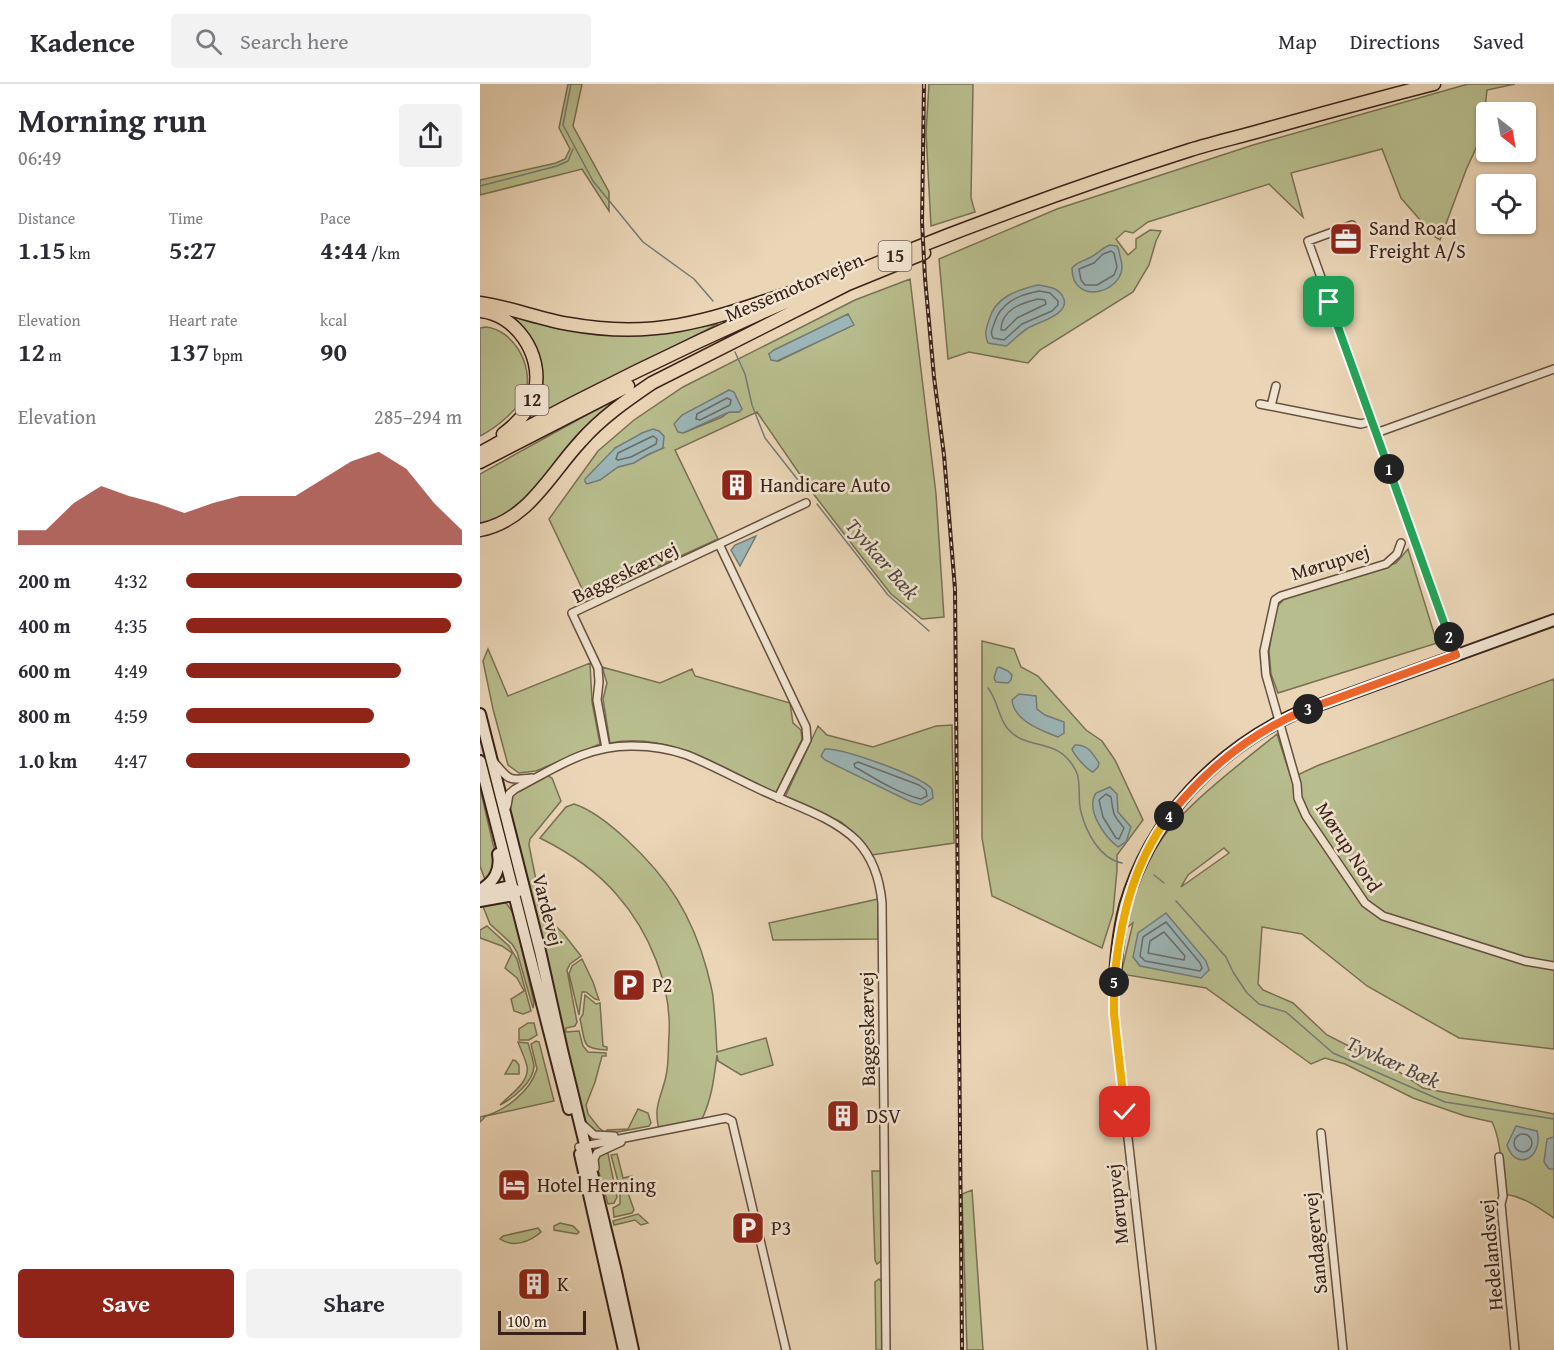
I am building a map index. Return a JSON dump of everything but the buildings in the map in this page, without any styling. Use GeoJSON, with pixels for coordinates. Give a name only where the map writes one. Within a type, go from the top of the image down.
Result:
{"type":"FeatureCollection","features":[{"type":"Feature","properties":{"kind":"highway","name":"Messemotorvejen"},"geometry":{"type":"LineString","coordinates":[[480,462],[535,428],[730,327],[873,264],[975,224],[1193,149],[1434,84]]}},
{"type":"Feature","properties":{"kind":"highway","name":"Messemotorvejen"},"geometry":{"type":"LineString","coordinates":[[480,453],[713,343],[852,282],[1081,192],[1272,128]]}},
{"type":"Feature","properties":{"kind":"highway"},"geometry":{"type":"LineString","coordinates":[[480,303],[505,307],[566,324],[602,329],[634,331],[666,328],[693,324],[724,315],[873,264]]}},
{"type":"Feature","properties":{"kind":"highway"},"geometry":{"type":"LineString","coordinates":[[480,530],[501,524],[524,508],[581,440],[626,401],[652,383],[852,282]]}},
{"type":"Feature","properties":{"kind":"highway","name":"12"},"geometry":{"type":"LineString","coordinates":[[480,311],[499,316],[512,324],[532,352],[537,369],[536,388],[530,406],[520,419],[504,433],[480,447]]}},
{"type":"Feature","properties":{"kind":"highway"},"geometry":{"type":"LineString","coordinates":[[480,319],[501,321],[520,334]]}},
{"type":"Feature","properties":{"kind":"street"},"geometry":{"type":"LineString","coordinates":[[1352,225],[1308,241],[1456,655]]}},
{"type":"Feature","properties":{"kind":"street"},"geometry":{"type":"LineString","coordinates":[[1376,433],[1554,369]]}},
{"type":"Feature","properties":{"kind":"street"},"geometry":{"type":"LineString","coordinates":[[1271,406],[1276,386]]}},
{"type":"Feature","properties":{"kind":"street"},"geometry":{"type":"LineString","coordinates":[[1260,404],[1360,424],[1372,421]]}},
{"type":"Feature","properties":{"kind":"street","name":"Baggeskærvej"},"geometry":{"type":"LineString","coordinates":[[606,748],[597,700],[598,668],[572,613],[806,503]]}},
{"type":"Feature","properties":{"kind":"street","name":"Mørupvej"},"geometry":{"type":"LineString","coordinates":[[1279,722],[1266,675],[1264,651],[1275,600],[1281,596],[1386,564],[1397,554],[1401,543]]}},
{"type":"Feature","properties":{"kind":"street"},"geometry":{"type":"LineString","coordinates":[[719,544],[806,727],[807,740],[778,798]]}},
{"type":"Feature","properties":{"kind":"street","name":"Mørupvej"},"geometry":{"type":"LineString","coordinates":[[1152,1350],[1116,1033],[1114,988],[1118,939],[1125,906],[1147,852],[1167,819],[1190,789],[1211,768],[1247,741],[1279,722],[1316,706],[1554,620]]}},
{"type":"Feature","properties":{"kind":"street","name":"Vardevej"},"geometry":{"type":"LineString","coordinates":[[480,714],[486,784],[516,890],[583,1150],[599,1202],[633,1350]]}},
{"type":"Feature","properties":{"kind":"street","name":"Mørup Nord"},"geometry":{"type":"LineString","coordinates":[[1279,722],[1297,784],[1298,798],[1306,816],[1372,910],[1383,916],[1525,961],[1554,966]]}},
{"type":"Feature","properties":{"kind":"street","name":"Baggeskærvej"},"geometry":{"type":"LineString","coordinates":[[511,838],[513,825],[507,799],[515,789],[567,760],[606,748],[633,746],[663,749],[687,755],[822,817],[857,841],[870,860],[880,885],[883,947],[886,1350]]}},
{"type":"Feature","properties":{"kind":"street"},"geometry":{"type":"LineString","coordinates":[[485,760],[510,779],[520,780],[534,777]]}},
{"type":"Feature","properties":{"kind":"street","name":"Vardevej"},"geometry":{"type":"LineString","coordinates":[[485,760],[511,838],[516,890],[520,896],[551,1001],[578,1116],[624,1350]]}},
{"type":"Feature","properties":{"kind":"street"},"geometry":{"type":"LineString","coordinates":[[480,891],[496,878],[499,859],[484,791],[486,784]]}},
{"type":"Feature","properties":{"kind":"street"},"geometry":{"type":"LineString","coordinates":[[480,891],[516,890]]}},
{"type":"Feature","properties":{"kind":"street"},"geometry":{"type":"LineString","coordinates":[[480,901],[516,890]]}},
{"type":"Feature","properties":{"kind":"street"},"geometry":{"type":"LineString","coordinates":[[578,1116],[587,1130],[594,1135],[603,1137],[644,1135]]}},
{"type":"Feature","properties":{"kind":"street"},"geometry":{"type":"LineString","coordinates":[[583,1150],[728,1118],[732,1120],[786,1350]]}},
{"type":"Feature","properties":{"kind":"street","name":"Sandagervej"},"geometry":{"type":"LineString","coordinates":[[1320,1133],[1343,1350]]}},
{"type":"Feature","properties":{"kind":"street"},"geometry":{"type":"LineString","coordinates":[[583,1150],[602,1149],[644,1135]]}},
{"type":"Feature","properties":{"kind":"street","name":"Vardevej"},"geometry":{"type":"LineString","coordinates":[[599,1202],[594,1161],[597,1153],[602,1149]]}},
{"type":"Feature","properties":{"kind":"street","name":"Hedelandsvej"},"geometry":{"type":"LineString","coordinates":[[1499,1157],[1503,1196],[1501,1204],[1515,1350]]}},
{"type":"Feature","properties":{"kind":"green space"},"geometry":{"type":"Polygon","coordinates":[[[568,84],[582,84],[573,126],[609,192],[609,211],[582,169],[480,195],[480,180],[565,159],[570,149],[559,128],[568,84]]]}},
{"type":"Feature","properties":{"kind":"green space"},"geometry":{"type":"Polygon","coordinates":[[[929,84],[973,84],[971,198],[975,212],[931,226],[926,133],[929,84]]]}},
{"type":"Feature","properties":{"kind":"green space"},"geometry":{"type":"Polygon","coordinates":[[[1468,84],[1515,84],[1487,90],[1486,102],[1476,102],[1476,148],[1440,240],[1401,198],[1382,149],[1291,173],[1303,217],[1269,184],[1148,222],[1133,233],[1125,231],[1116,239],[1128,255],[1136,248],[1136,239],[1150,230],[1161,231],[1149,265],[1133,292],[1040,350],[1028,363],[969,352],[948,359],[939,259],[1057,209],[1253,145],[1468,84]]]}},
{"type":"Feature","properties":{"kind":"green space"},"geometry":{"type":"Polygon","coordinates":[[[910,279],[936,494],[944,617],[922,619],[891,594],[812,492],[757,412],[675,450],[718,539],[587,599],[549,519],[598,451],[634,420],[683,387],[855,300],[910,279]],[[848,314],[769,354],[778,361],[853,325],[848,314]],[[729,390],[708,402],[683,433],[729,412],[739,412],[729,390]],[[627,442],[615,448],[618,467],[630,464],[663,448],[627,442]]]}},
{"type":"Feature","properties":{"kind":"green space"},"geometry":{"type":"Polygon","coordinates":[[[505,310],[634,335],[673,332],[718,324],[526,422],[540,389],[542,367],[540,356],[526,331],[506,316],[505,310]]]}},
{"type":"Feature","properties":{"kind":"green space"},"geometry":{"type":"Polygon","coordinates":[[[486,327],[505,334],[519,350],[524,360],[527,381],[526,391],[519,404],[500,423],[480,436],[480,328],[486,327]]]}},
{"type":"Feature","properties":{"kind":"green space"},"geometry":{"type":"Polygon","coordinates":[[[617,398],[576,436],[522,502],[495,521],[480,524],[480,474],[617,398]]]}},
{"type":"Feature","properties":{"kind":"green space"},"geometry":{"type":"Polygon","coordinates":[[[1408,549],[1437,643],[1278,693],[1271,674],[1269,651],[1276,608],[1284,599],[1396,563],[1408,549]]]}},
{"type":"Feature","properties":{"kind":"green space"},"geometry":{"type":"Polygon","coordinates":[[[982,641],[1014,649],[1021,667],[1038,676],[1086,730],[1102,741],[1115,760],[1143,820],[1117,855],[1113,913],[1102,948],[992,896],[982,838],[982,641]]]}},
{"type":"Feature","properties":{"kind":"green space"},"geometry":{"type":"Polygon","coordinates":[[[488,649],[508,696],[590,663],[592,702],[600,744],[536,771],[519,773],[508,765],[483,661],[488,649]]]}},
{"type":"Feature","properties":{"kind":"green space"},"geometry":{"type":"Polygon","coordinates":[[[602,667],[660,683],[692,669],[695,676],[790,703],[793,723],[801,730],[802,739],[776,793],[717,763],[675,747],[653,742],[610,743],[603,699],[607,683],[602,667]]]}},
{"type":"Feature","properties":{"kind":"green space"},"geometry":{"type":"Polygon","coordinates":[[[1554,679],[1554,1049],[1459,1038],[1367,986],[1302,934],[1262,927],[1258,984],[1263,990],[1293,1003],[1327,1035],[1396,1070],[1423,1088],[1554,1114],[1554,1218],[1525,1200],[1505,1194],[1499,1147],[1492,1122],[1465,1116],[1413,1098],[1345,1064],[1325,1058],[1311,1064],[1206,988],[1121,974],[1133,923],[1124,930],[1139,883],[1151,856],[1175,823],[1208,790],[1277,734],[1291,778],[1319,765],[1554,679]],[[1224,848],[1188,875],[1181,887],[1229,853],[1224,848]]]}},
{"type":"Feature","properties":{"kind":"green space"},"geometry":{"type":"Polygon","coordinates":[[[952,725],[954,843],[872,855],[858,837],[841,822],[785,797],[818,726],[827,735],[873,747],[936,726],[952,725]]]}},
{"type":"Feature","properties":{"kind":"green space"},"geometry":{"type":"Polygon","coordinates":[[[546,775],[552,778],[561,801],[530,839],[529,845],[543,915],[563,933],[581,956],[570,964],[567,970],[577,1022],[575,1026],[566,1028],[566,1032],[579,1031],[583,1046],[588,1052],[606,1053],[606,1056],[602,1056],[586,1105],[588,1114],[604,1135],[595,1133],[584,1123],[509,806],[512,794],[546,775]]]}},
{"type":"Feature","properties":{"kind":"green space"},"geometry":{"type":"Polygon","coordinates":[[[480,788],[496,857],[496,866],[486,882],[480,866],[480,788]]]}},
{"type":"Feature","properties":{"kind":"green space"},"geometry":{"type":"Polygon","coordinates":[[[574,804],[595,814],[627,840],[655,869],[677,899],[694,932],[707,970],[713,997],[717,1052],[766,1038],[773,1065],[741,1075],[718,1061],[717,1055],[714,1080],[702,1119],[659,1127],[658,1125],[658,1106],[668,1066],[669,1016],[667,998],[656,960],[639,925],[617,895],[591,870],[540,838],[566,807],[574,804]]]}},
{"type":"Feature","properties":{"kind":"green space"},"geometry":{"type":"Polygon","coordinates":[[[878,899],[878,939],[773,940],[769,923],[878,899]]]}},
{"type":"Feature","properties":{"kind":"green space"},"geometry":{"type":"Polygon","coordinates":[[[506,903],[514,914],[534,1003],[533,1008],[517,952],[512,944],[490,924],[482,904],[506,903]]]}},
{"type":"Feature","properties":{"kind":"green space"},"geometry":{"type":"Polygon","coordinates":[[[487,926],[509,946],[517,959],[531,1011],[523,1014],[514,1011],[511,999],[524,991],[517,978],[505,968],[512,953],[502,946],[480,938],[480,930],[487,926]]]}},
{"type":"Feature","properties":{"kind":"green space"},"geometry":{"type":"Polygon","coordinates":[[[582,959],[599,1000],[582,992],[579,1015],[569,974],[572,966],[582,959]]]}},
{"type":"Feature","properties":{"kind":"green space"},"geometry":{"type":"Polygon","coordinates":[[[585,995],[596,1004],[600,1003],[603,1046],[607,1047],[607,1050],[592,1048],[584,1039],[580,1019],[583,1014],[585,995]]]}},
{"type":"Feature","properties":{"kind":"green space"},"geometry":{"type":"Polygon","coordinates":[[[528,1023],[534,1023],[537,1035],[529,1040],[519,1040],[519,1029],[528,1023]]]}},
{"type":"Feature","properties":{"kind":"green space"},"geometry":{"type":"Polygon","coordinates":[[[518,1042],[528,1043],[534,1063],[533,1072],[522,1089],[500,1105],[518,1088],[527,1072],[518,1042]]]}},
{"type":"Feature","properties":{"kind":"green space"},"geometry":{"type":"Polygon","coordinates":[[[539,1042],[554,1101],[486,1116],[480,1122],[480,1117],[506,1106],[528,1086],[537,1069],[531,1044],[539,1042]]]}},
{"type":"Feature","properties":{"kind":"green space"},"geometry":{"type":"Polygon","coordinates":[[[513,1060],[519,1065],[519,1074],[505,1074],[513,1060]]]}},
{"type":"Feature","properties":{"kind":"green space"},"geometry":{"type":"Polygon","coordinates":[[[638,1109],[648,1113],[651,1123],[649,1126],[607,1134],[607,1130],[628,1129],[638,1109]]]}},
{"type":"Feature","properties":{"kind":"green space"},"geometry":{"type":"Polygon","coordinates":[[[607,1149],[617,1197],[614,1203],[608,1204],[596,1163],[597,1156],[607,1149]]]}},
{"type":"Feature","properties":{"kind":"green space"},"geometry":{"type":"Polygon","coordinates":[[[617,1154],[623,1178],[632,1176],[633,1182],[619,1185],[611,1155],[617,1154]]]}},
{"type":"Feature","properties":{"kind":"green space"},"geometry":{"type":"Polygon","coordinates":[[[872,1171],[881,1171],[882,1257],[877,1264],[875,1260],[872,1171]]]}},
{"type":"Feature","properties":{"kind":"green space"},"geometry":{"type":"Polygon","coordinates":[[[623,1187],[627,1190],[634,1210],[632,1213],[614,1217],[613,1208],[620,1204],[620,1190],[623,1187]]]}},
{"type":"Feature","properties":{"kind":"green space"},"geometry":{"type":"Polygon","coordinates":[[[972,1190],[983,1350],[967,1350],[962,1194],[972,1190]]]}},
{"type":"Feature","properties":{"kind":"green space"},"geometry":{"type":"Polygon","coordinates":[[[638,1214],[648,1223],[641,1225],[635,1220],[614,1225],[613,1221],[638,1214]]]}},
{"type":"Feature","properties":{"kind":"green space"},"geometry":{"type":"Polygon","coordinates":[[[560,1223],[573,1226],[579,1232],[577,1234],[554,1230],[554,1226],[560,1223]]]}},
{"type":"Feature","properties":{"kind":"green space"},"geometry":{"type":"Polygon","coordinates":[[[538,1228],[541,1232],[521,1243],[510,1243],[500,1239],[503,1236],[538,1228]]]}},
{"type":"Feature","properties":{"kind":"green space"},"geometry":{"type":"Polygon","coordinates":[[[879,1279],[882,1282],[882,1350],[876,1350],[875,1282],[879,1279]]]}},
{"type":"Feature","properties":{"kind":"water"},"geometry":{"type":"Polygon","coordinates":[[[1110,245],[1117,246],[1119,249],[1121,271],[1117,280],[1100,291],[1090,292],[1081,288],[1074,281],[1072,268],[1110,245]]]}},
{"type":"Feature","properties":{"kind":"water"},"geometry":{"type":"Polygon","coordinates":[[[1038,285],[1052,288],[1063,297],[1063,308],[1059,313],[1028,328],[1006,346],[988,343],[986,329],[996,306],[1015,292],[1038,285]]]}},
{"type":"Feature","properties":{"kind":"water"},"geometry":{"type":"Polygon","coordinates":[[[848,314],[854,325],[777,361],[771,360],[769,354],[774,350],[848,314]]]}},
{"type":"Feature","properties":{"kind":"water"},"geometry":{"type":"Polygon","coordinates":[[[729,390],[734,392],[742,409],[739,412],[729,412],[683,433],[678,432],[674,424],[682,415],[729,390]]]}},
{"type":"Feature","properties":{"kind":"water"},"geometry":{"type":"Polygon","coordinates":[[[653,429],[664,436],[663,448],[634,463],[618,467],[600,480],[587,484],[585,482],[585,479],[615,448],[653,429]]]}},
{"type":"Feature","properties":{"kind":"water"},"geometry":{"type":"Polygon","coordinates":[[[756,536],[740,566],[731,550],[735,545],[756,536]]]}},
{"type":"Feature","properties":{"kind":"water"},"geometry":{"type":"Polygon","coordinates":[[[999,667],[1012,675],[1008,683],[996,682],[994,678],[999,667]]]}},
{"type":"Feature","properties":{"kind":"water"},"geometry":{"type":"Polygon","coordinates":[[[1019,694],[1036,696],[1037,709],[1045,715],[1064,722],[1064,733],[1058,737],[1023,719],[1018,714],[1012,700],[1019,694]]]}},
{"type":"Feature","properties":{"kind":"water"},"geometry":{"type":"Polygon","coordinates":[[[1075,745],[1087,748],[1095,756],[1099,763],[1093,772],[1075,755],[1072,749],[1075,745]]]}},
{"type":"Feature","properties":{"kind":"water"},"geometry":{"type":"Polygon","coordinates":[[[825,749],[848,753],[898,770],[932,789],[933,798],[921,805],[911,802],[825,760],[821,756],[825,749]]]}},
{"type":"Feature","properties":{"kind":"water"},"geometry":{"type":"Polygon","coordinates":[[[1110,787],[1117,794],[1118,812],[1131,827],[1126,842],[1118,847],[1102,830],[1093,807],[1096,793],[1110,787]]]}},
{"type":"Feature","properties":{"kind":"water"},"geometry":{"type":"Polygon","coordinates":[[[1166,913],[1206,961],[1209,970],[1201,978],[1140,966],[1133,957],[1138,933],[1166,913]]]}},
{"type":"Feature","properties":{"kind":"water"},"geometry":{"type":"Polygon","coordinates":[[[1516,1126],[1537,1131],[1537,1148],[1528,1158],[1522,1160],[1511,1154],[1507,1145],[1516,1126]]]}},
{"type":"Feature","properties":{"kind":"water"},"geometry":{"type":"Polygon","coordinates":[[[1554,1137],[1554,1169],[1549,1169],[1544,1162],[1547,1139],[1554,1137]]]}},
{"type":"Feature","properties":{"kind":"waterway","name":"Tyvkær Bæk"},"geometry":{"type":"LineString","coordinates":[[571,84],[563,125],[593,181],[643,242],[694,279],[713,301]]}},
{"type":"Feature","properties":{"kind":"waterway"},"geometry":{"type":"LineString","coordinates":[[480,186],[557,166],[568,161],[573,149]]}},
{"type":"Feature","properties":{"kind":"waterway","name":"Tyvkær Bæk"},"geometry":{"type":"LineString","coordinates":[[735,352],[745,374],[752,405],[765,438],[809,494]]}},
{"type":"Feature","properties":{"kind":"waterway","name":"Tyvkær Bæk"},"geometry":{"type":"LineString","coordinates":[[817,504],[888,595],[929,631]]}},
{"type":"Feature","properties":{"kind":"waterway","name":"Tyvkær Bæk"},"geometry":{"type":"LineString","coordinates":[[988,688],[1008,729],[1024,740],[1060,752],[1069,760],[1078,776],[1080,807],[1090,836],[1107,856],[1122,863]]}},
{"type":"Feature","properties":{"kind":"waterway","name":"Tyvkær Bæk"},"geometry":{"type":"LineString","coordinates":[[1154,875],[1164,883]]}},
{"type":"Feature","properties":{"kind":"waterway","name":"Tyvkær Bæk"},"geometry":{"type":"LineString","coordinates":[[1176,901],[1226,957],[1247,993],[1259,1004],[1286,1012],[1333,1053],[1445,1102],[1554,1119]]}},
{"type":"Feature","properties":{"kind":"railway"},"geometry":{"type":"LineString","coordinates":[[924,84],[922,222],[925,278],[944,455],[955,589],[962,1350]]}},
{"type":"Feature","properties":{"kind":"place","name":"Sand Road Freight A/S"},"geometry":{"type":"Point","coordinates":[1346,239]}},
{"type":"Feature","properties":{"kind":"place","name":"Handicare Auto"},"geometry":{"type":"Point","coordinates":[737,485]}},
{"type":"Feature","properties":{"kind":"place","name":"P2"},"geometry":{"type":"Point","coordinates":[629,985]}},
{"type":"Feature","properties":{"kind":"place","name":"DSV"},"geometry":{"type":"Point","coordinates":[843,1116]}},
{"type":"Feature","properties":{"kind":"place","name":"Hotel Herning"},"geometry":{"type":"Point","coordinates":[514,1185]}},
{"type":"Feature","properties":{"kind":"place","name":"P3"},"geometry":{"type":"Point","coordinates":[748,1228]}},
{"type":"Feature","properties":{"kind":"place","name":"K"},"geometry":{"type":"Point","coordinates":[534,1284]}},
{"type":"Feature","properties":{"kind":"route"},"geometry":{"type":"LineString","coordinates":[[1125,1112],[1114,1000],[1118,939],[1125,906],[1135,878],[1147,852],[1167,819],[1190,789],[1211,768],[1263,730],[1297,713],[1456,655],[1329,302]]}}]}
